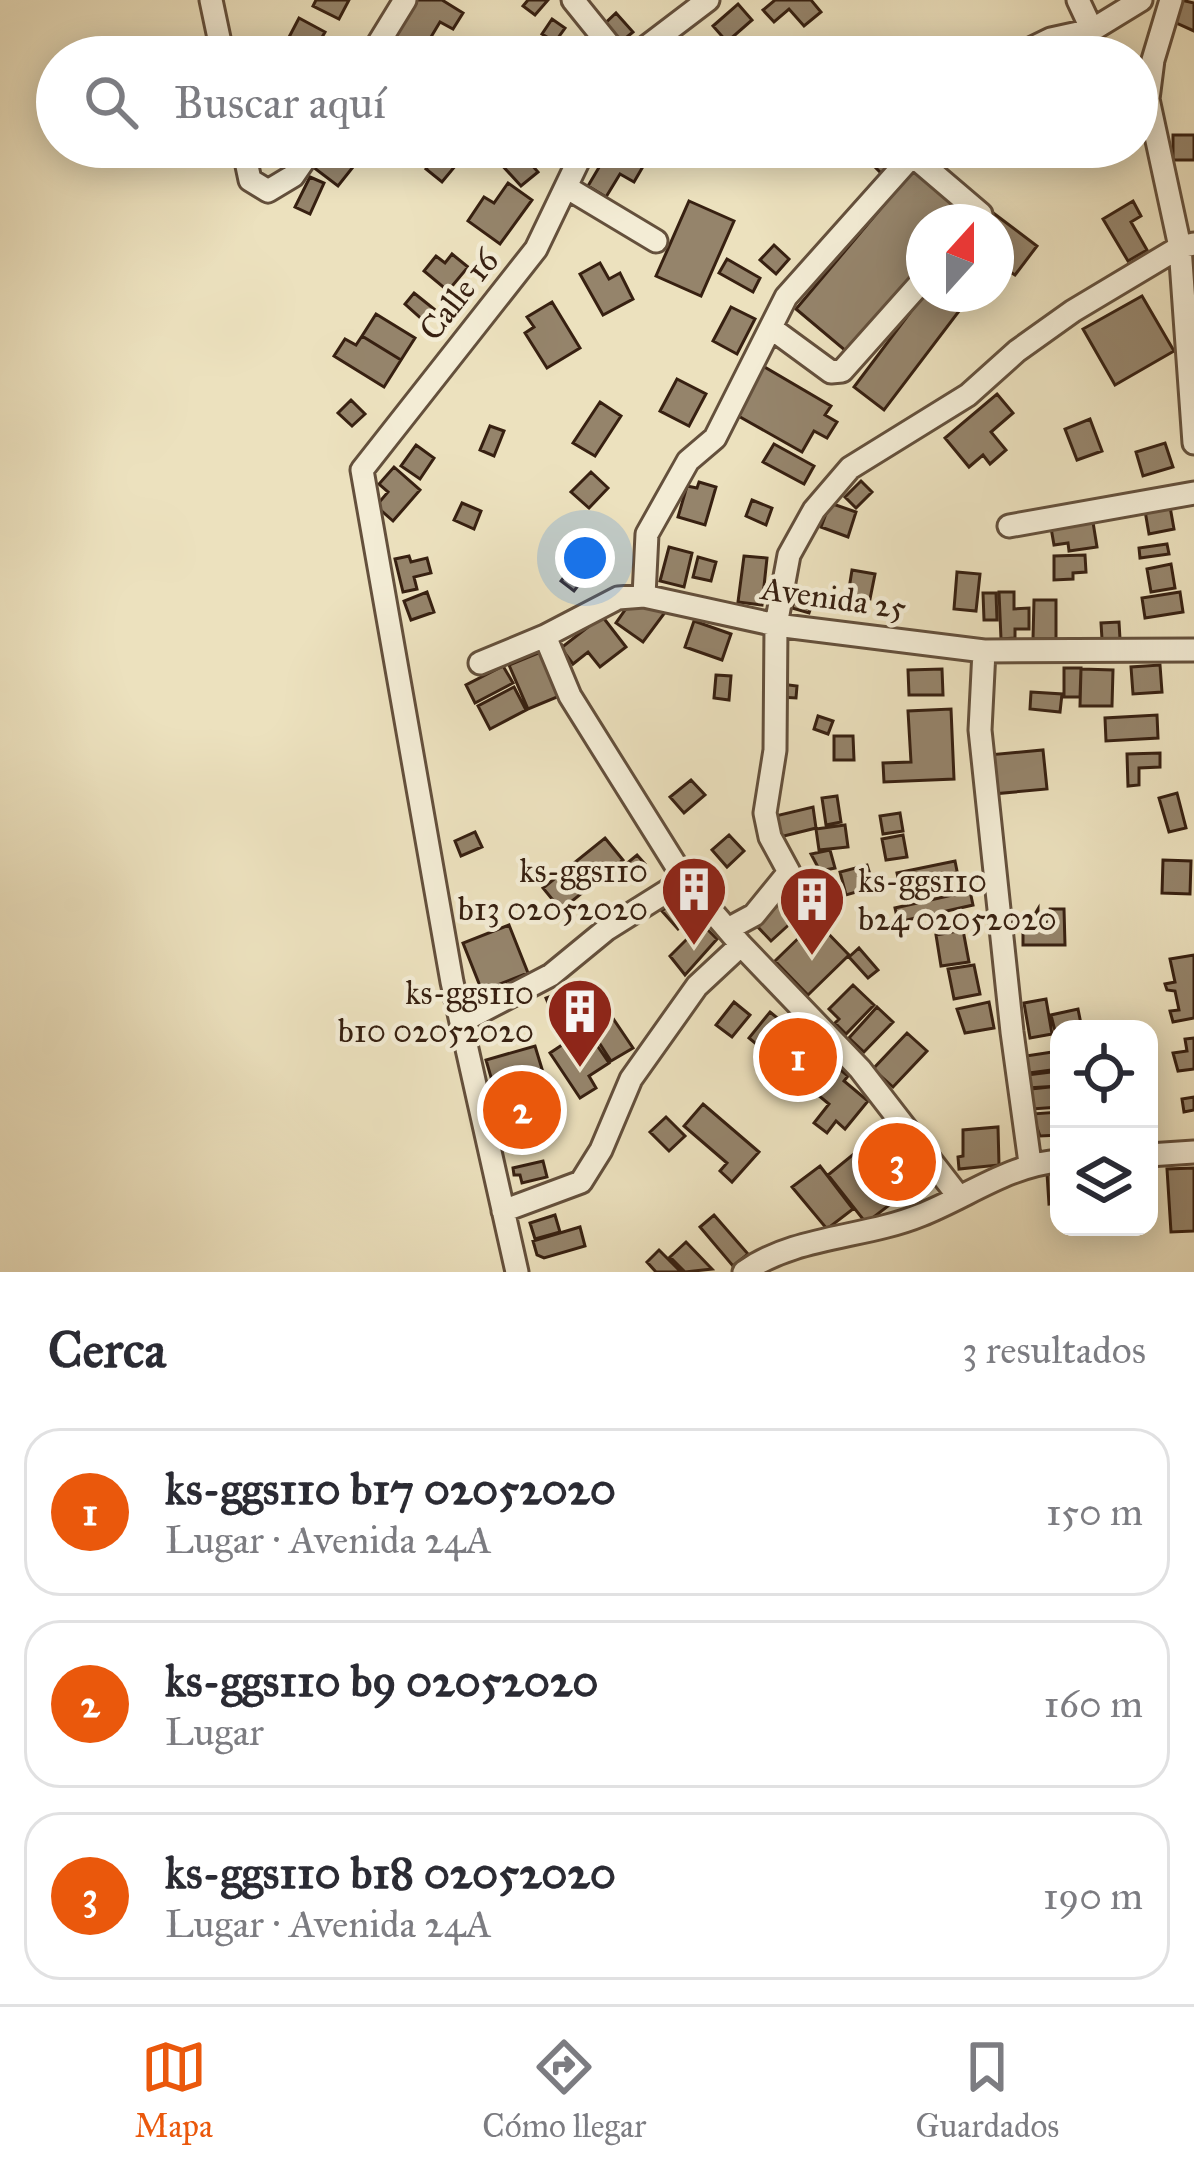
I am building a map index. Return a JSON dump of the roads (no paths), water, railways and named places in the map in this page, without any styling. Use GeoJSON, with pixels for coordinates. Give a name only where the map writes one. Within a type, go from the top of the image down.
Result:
{"type":"FeatureCollection","features":[{"type":"Feature","properties":{"kind":"street"},"geometry":{"type":"LineString","coordinates":[[211,0],[219,36]]}},
{"type":"Feature","properties":{"kind":"street"},"geometry":{"type":"LineString","coordinates":[[383,36],[405,0]]}},
{"type":"Feature","properties":{"kind":"street"},"geometry":{"type":"LineString","coordinates":[[573,0],[602,36]]}},
{"type":"Feature","properties":{"kind":"street"},"geometry":{"type":"LineString","coordinates":[[661,36],[708,0]]}},
{"type":"Feature","properties":{"kind":"street"},"geometry":{"type":"LineString","coordinates":[[1078,0],[1092,30]]}},
{"type":"Feature","properties":{"kind":"street"},"geometry":{"type":"LineString","coordinates":[[1065,36],[1092,30],[1142,0]]}},
{"type":"Feature","properties":{"kind":"street"},"geometry":{"type":"LineString","coordinates":[[1158,43],[1171,0]]}},
{"type":"Feature","properties":{"kind":"street"},"geometry":{"type":"LineString","coordinates":[[1158,136],[1187,245],[1194,443]]}},
{"type":"Feature","properties":{"kind":"street"},"geometry":{"type":"LineString","coordinates":[[247,168],[250,180],[268,190],[298,168]]}},
{"type":"Feature","properties":{"kind":"street","name":"Calle 16"},"geometry":{"type":"LineString","coordinates":[[461,1022],[362,470],[536,249],[575,168]]}},
{"type":"Feature","properties":{"kind":"street"},"geometry":{"type":"LineString","coordinates":[[644,596],[647,534],[688,461],[715,438],[786,297],[901,168]]}},
{"type":"Feature","properties":{"kind":"street"},"geometry":{"type":"LineString","coordinates":[[934,168],[971,204]]}},
{"type":"Feature","properties":{"kind":"street"},"geometry":{"type":"LineString","coordinates":[[566,187],[656,241]]}},
{"type":"Feature","properties":{"kind":"street"},"geometry":{"type":"LineString","coordinates":[[503,1211],[581,1182],[601,1150],[632,1079],[735,937],[789,872],[770,837],[765,813],[775,751],[776,625],[789,555],[814,510],[850,467],[968,395],[1017,351],[1187,245]]}},
{"type":"Feature","properties":{"kind":"street"},"geometry":{"type":"LineString","coordinates":[[771,328],[831,372],[842,371],[906,299]]}},
{"type":"Feature","properties":{"kind":"street"},"geometry":{"type":"LineString","coordinates":[[1009,526],[1194,494]]}},
{"type":"Feature","properties":{"kind":"street","name":"Avenida 25"},"geometry":{"type":"LineString","coordinates":[[480,663],[617,598],[644,596],[776,625],[984,651],[1194,650]]}},
{"type":"Feature","properties":{"kind":"street"},"geometry":{"type":"LineString","coordinates":[[545,636],[570,696],[686,880],[860,1069],[958,1198]]}},
{"type":"Feature","properties":{"kind":"street"},"geometry":{"type":"LineString","coordinates":[[984,651],[980,730],[1030,1163]]}},
{"type":"Feature","properties":{"kind":"street"},"geometry":{"type":"LineString","coordinates":[[517,1272],[461,1022],[550,976],[607,929],[686,880]]}},
{"type":"Feature","properties":{"kind":"street"},"geometry":{"type":"LineString","coordinates":[[1158,1154],[1194,1152]]}},
{"type":"Feature","properties":{"kind":"street"},"geometry":{"type":"LineString","coordinates":[[744,1272],[759,1261],[918,1216],[1030,1163],[1050,1162]]}},
{"type":"Feature","properties":{"kind":"place","name":"ks-ggs110 b13 02052020"},"geometry":{"type":"Point","coordinates":[694,948]}},
{"type":"Feature","properties":{"kind":"place","name":"ks-ggs110 b24 02052020"},"geometry":{"type":"Point","coordinates":[812,958]}},
{"type":"Feature","properties":{"kind":"place","name":"ks-ggs110 b17 02052020"},"geometry":{"type":"Point","coordinates":[798,1057]}},
{"type":"Feature","properties":{"kind":"place","name":"ks-ggs110 b10 02052020"},"geometry":{"type":"Point","coordinates":[580,1070]}},
{"type":"Feature","properties":{"kind":"place","name":"ks-ggs110 b9 02052020"},"geometry":{"type":"Point","coordinates":[522,1110]}},
{"type":"Feature","properties":{"kind":"place","name":"ks-ggs110 b18 02052020"},"geometry":{"type":"Point","coordinates":[897,1162]}}]}
